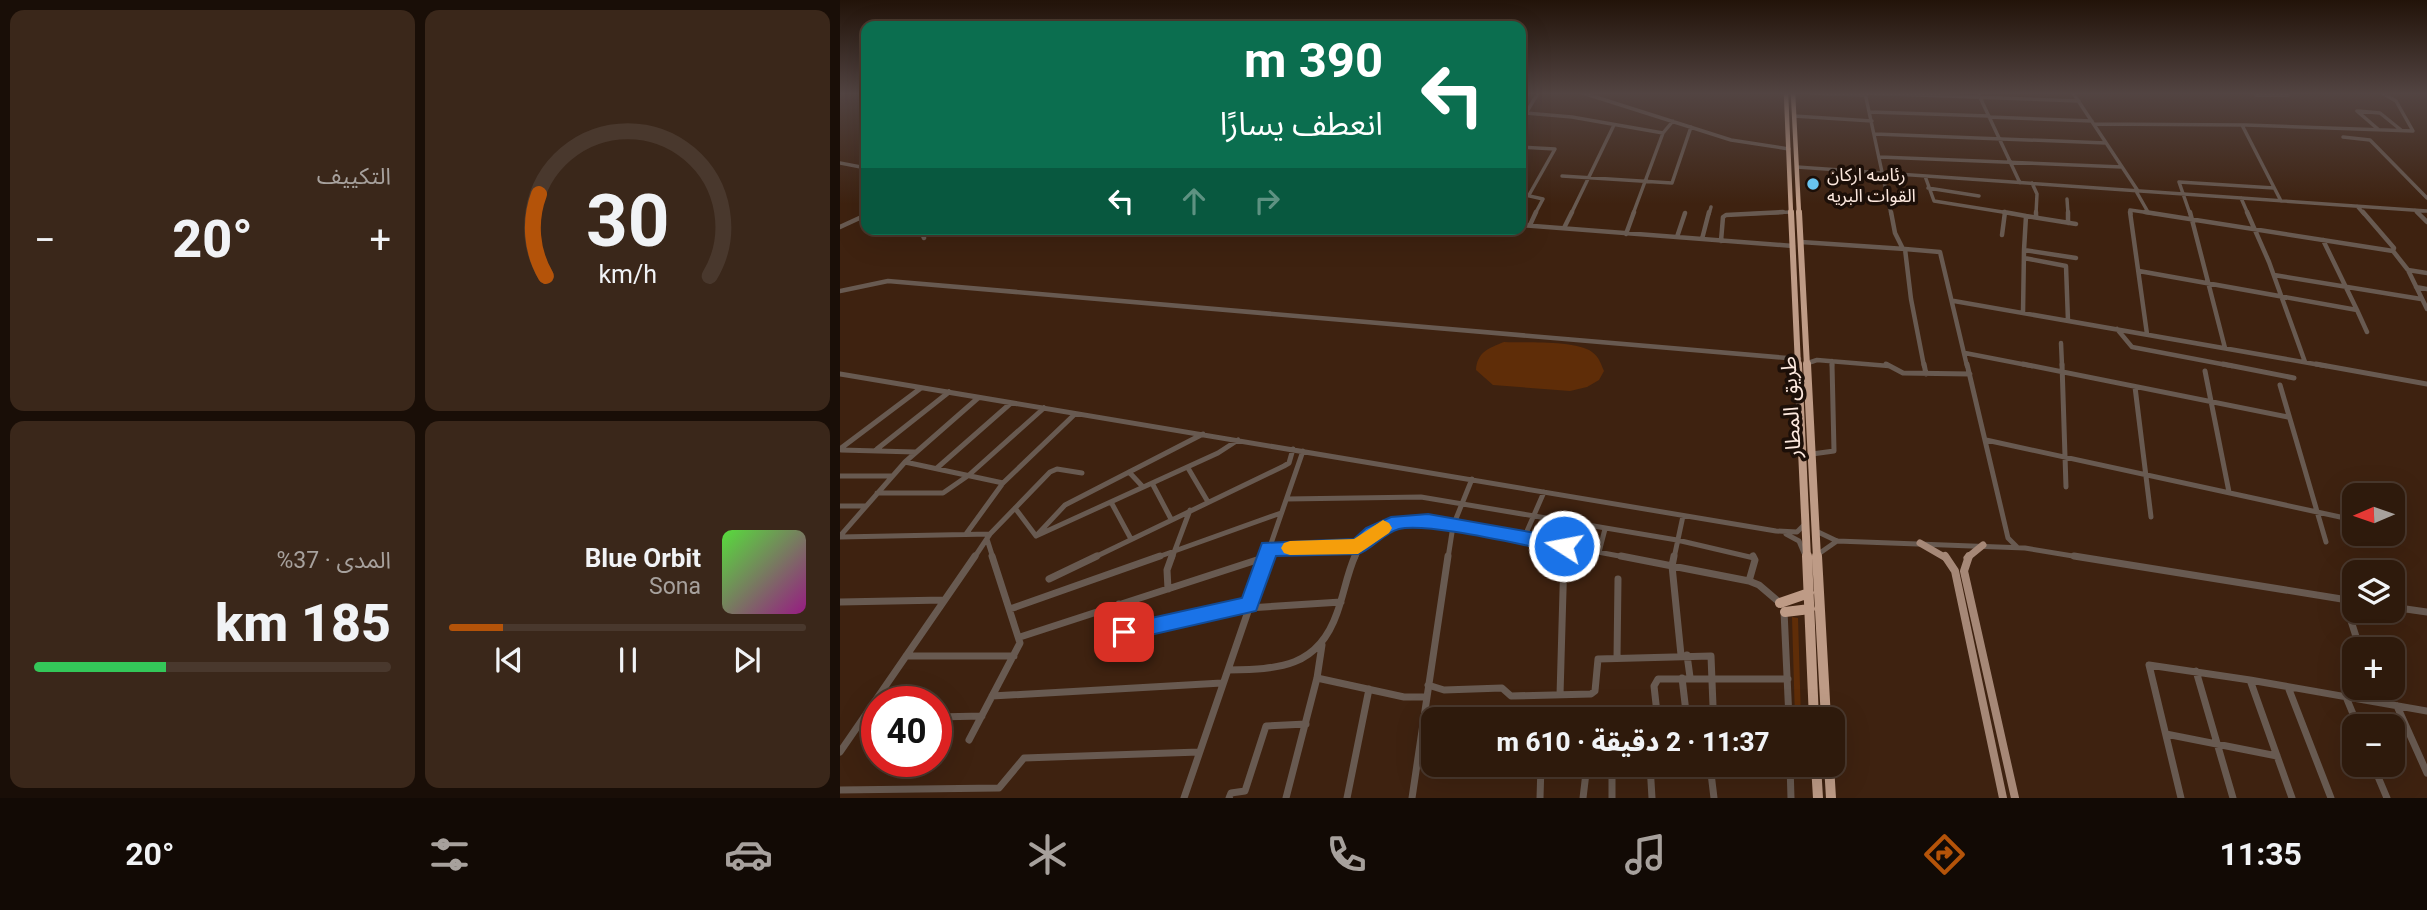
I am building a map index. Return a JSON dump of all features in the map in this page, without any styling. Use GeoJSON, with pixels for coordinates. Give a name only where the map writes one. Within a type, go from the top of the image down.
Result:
{"type":"FeatureCollection","features":[{"type":"Feature","properties":{"kind":"highway","name":"طريق المطار"},"geometry":{"type":"LineString","coordinates":[[1788,130],[1814,707]]}},
{"type":"Feature","properties":{"kind":"highway","name":"طريق المطار"},"geometry":{"type":"LineString","coordinates":[[1795,130],[1825,707]]}},
{"type":"Feature","properties":{"kind":"highway"},"geometry":{"type":"LineString","coordinates":[[1782,608],[1809,593]]}},
{"type":"Feature","properties":{"kind":"highway"},"geometry":{"type":"LineString","coordinates":[[1782,608],[1810,609]]}},
{"type":"Feature","properties":{"kind":"highway"},"geometry":{"type":"LineString","coordinates":[[1817,777],[1818,798]]}},
{"type":"Feature","properties":{"kind":"highway"},"geometry":{"type":"LineString","coordinates":[[1830,777],[1831,798]]}},
{"type":"Feature","properties":{"kind":"main road"},"geometry":{"type":"LineString","coordinates":[[1920,544],[1945,556],[1955,571],[2003,798]]}},
{"type":"Feature","properties":{"kind":"main road"},"geometry":{"type":"LineString","coordinates":[[1983,545],[1968,555],[1964,570],[2015,798]]}},
{"type":"Feature","properties":{"kind":"street"},"geometry":{"type":"LineString","coordinates":[[1564,228],[1611,130]]}},
{"type":"Feature","properties":{"kind":"street"},"geometry":{"type":"LineString","coordinates":[[1626,233],[1663,132],[1651,130]]}},
{"type":"Feature","properties":{"kind":"street"},"geometry":{"type":"LineString","coordinates":[[1562,176],[1672,183],[1690,130]]}},
{"type":"Feature","properties":{"kind":"street"},"geometry":{"type":"LineString","coordinates":[[1701,130],[1739,142],[1789,149]]}},
{"type":"Feature","properties":{"kind":"street"},"geometry":{"type":"LineString","coordinates":[[1874,130],[1895,233],[1904,248],[1926,374]]}},
{"type":"Feature","properties":{"kind":"street"},"geometry":{"type":"LineString","coordinates":[[1995,130],[2020,183]]}},
{"type":"Feature","properties":{"kind":"street"},"geometry":{"type":"LineString","coordinates":[[2098,130],[2148,212]]}},
{"type":"Feature","properties":{"kind":"street"},"geometry":{"type":"LineString","coordinates":[[2245,130],[2281,201]]}},
{"type":"Feature","properties":{"kind":"street"},"geometry":{"type":"LineString","coordinates":[[1875,134],[2106,143]]}},
{"type":"Feature","properties":{"kind":"street"},"geometry":{"type":"LineString","coordinates":[[2343,137],[2372,141],[2427,198]]}},
{"type":"Feature","properties":{"kind":"street"},"geometry":{"type":"LineString","coordinates":[[1526,149],[1555,149],[1529,195]]}},
{"type":"Feature","properties":{"kind":"street"},"geometry":{"type":"LineString","coordinates":[[1880,158],[2122,167]]}},
{"type":"Feature","properties":{"kind":"street"},"geometry":{"type":"LineString","coordinates":[[840,163],[861,167]]}},
{"type":"Feature","properties":{"kind":"street"},"geometry":{"type":"LineString","coordinates":[[1797,167],[2427,211]]}},
{"type":"Feature","properties":{"kind":"street"},"geometry":{"type":"LineString","coordinates":[[1925,176],[1934,201],[2076,224]]}},
{"type":"Feature","properties":{"kind":"street"},"geometry":{"type":"LineString","coordinates":[[2225,348],[2180,181],[2274,187]]}},
{"type":"Feature","properties":{"kind":"street"},"geometry":{"type":"LineString","coordinates":[[2032,183],[2037,195],[2036,217]]}},
{"type":"Feature","properties":{"kind":"street"},"geometry":{"type":"LineString","coordinates":[[1928,188],[1979,196]]}},
{"type":"Feature","properties":{"kind":"street"},"geometry":{"type":"LineString","coordinates":[[1526,195],[1544,199],[1530,225]]}},
{"type":"Feature","properties":{"kind":"street"},"geometry":{"type":"LineString","coordinates":[[2241,198],[2274,275],[2305,362]]}},
{"type":"Feature","properties":{"kind":"street"},"geometry":{"type":"LineString","coordinates":[[2067,199],[2068,223]]}},
{"type":"Feature","properties":{"kind":"street"},"geometry":{"type":"LineString","coordinates":[[2357,206],[2394,248],[2393,251],[2408,270],[2427,309]]}},
{"type":"Feature","properties":{"kind":"street"},"geometry":{"type":"LineString","coordinates":[[1702,239],[1711,207]]}},
{"type":"Feature","properties":{"kind":"street"},"geometry":{"type":"LineString","coordinates":[[2147,334],[2129,210],[2393,251]]}},
{"type":"Feature","properties":{"kind":"street"},"geometry":{"type":"LineString","coordinates":[[2415,210],[2427,222]]}},
{"type":"Feature","properties":{"kind":"street"},"geometry":{"type":"LineString","coordinates":[[1721,241],[1723,217],[1726,215],[1792,212]]}},
{"type":"Feature","properties":{"kind":"street"},"geometry":{"type":"LineString","coordinates":[[2002,235],[2005,212]]}},
{"type":"Feature","properties":{"kind":"street"},"geometry":{"type":"LineString","coordinates":[[1677,237],[1685,213]]}},
{"type":"Feature","properties":{"kind":"street"},"geometry":{"type":"LineString","coordinates":[[2023,313],[2026,216]]}},
{"type":"Feature","properties":{"kind":"street"},"geometry":{"type":"LineString","coordinates":[[840,227],[861,217]]}},
{"type":"Feature","properties":{"kind":"street"},"geometry":{"type":"LineString","coordinates":[[1526,225],[1793,246]]}},
{"type":"Feature","properties":{"kind":"street"},"geometry":{"type":"LineString","coordinates":[[2323,240],[2367,332]]}},
{"type":"Feature","properties":{"kind":"street"},"geometry":{"type":"LineString","coordinates":[[1801,242],[1940,252],[2008,538],[2017,547]]}},
{"type":"Feature","properties":{"kind":"street"},"geometry":{"type":"LineString","coordinates":[[2024,250],[2076,258]]}},
{"type":"Feature","properties":{"kind":"street"},"geometry":{"type":"LineString","coordinates":[[2024,258],[2066,266],[2068,321]]}},
{"type":"Feature","properties":{"kind":"street"},"geometry":{"type":"LineString","coordinates":[[2408,270],[2427,273]]}},
{"type":"Feature","properties":{"kind":"street"},"geometry":{"type":"LineString","coordinates":[[2139,271],[2357,310]]}},
{"type":"Feature","properties":{"kind":"street"},"geometry":{"type":"LineString","coordinates":[[2274,275],[2421,299]]}},
{"type":"Feature","properties":{"kind":"street"},"geometry":{"type":"LineString","coordinates":[[840,291],[888,281],[1799,359]]}},
{"type":"Feature","properties":{"kind":"street"},"geometry":{"type":"LineString","coordinates":[[2416,287],[2427,289]]}},
{"type":"Feature","properties":{"kind":"street"},"geometry":{"type":"LineString","coordinates":[[1954,302],[2427,384]]}},
{"type":"Feature","properties":{"kind":"street"},"geometry":{"type":"LineString","coordinates":[[2117,329],[2132,346],[2294,378]]}},
{"type":"Feature","properties":{"kind":"street"},"geometry":{"type":"LineString","coordinates":[[2061,343],[2066,487]]}},
{"type":"Feature","properties":{"kind":"street"},"geometry":{"type":"LineString","coordinates":[[1807,353],[1817,360]]}},
{"type":"Feature","properties":{"kind":"street"},"geometry":{"type":"LineString","coordinates":[[1965,353],[2288,417]]}},
{"type":"Feature","properties":{"kind":"street"},"geometry":{"type":"LineString","coordinates":[[1808,363],[1817,360],[1885,364],[1903,373],[1970,374]]}},
{"type":"Feature","properties":{"kind":"street"},"geometry":{"type":"LineString","coordinates":[[1812,454],[1834,451],[1832,361]]}},
{"type":"Feature","properties":{"kind":"street"},"geometry":{"type":"LineString","coordinates":[[2205,371],[2229,492]]}},
{"type":"Feature","properties":{"kind":"street"},"geometry":{"type":"LineString","coordinates":[[840,374],[1776,531],[1797,532],[1806,523]]}},
{"type":"Feature","properties":{"kind":"street"},"geometry":{"type":"LineString","coordinates":[[2280,385],[2326,542]]}},
{"type":"Feature","properties":{"kind":"street"},"geometry":{"type":"LineString","coordinates":[[2135,387],[2151,517]]}},
{"type":"Feature","properties":{"kind":"street"},"geometry":{"type":"LineString","coordinates":[[840,450],[921,388]]}},
{"type":"Feature","properties":{"kind":"street"},"geometry":{"type":"LineString","coordinates":[[877,449],[949,392]]}},
{"type":"Feature","properties":{"kind":"street"},"geometry":{"type":"LineString","coordinates":[[840,537],[915,452],[979,398]]}},
{"type":"Feature","properties":{"kind":"street"},"geometry":{"type":"LineString","coordinates":[[937,468],[1012,403]]}},
{"type":"Feature","properties":{"kind":"street"},"geometry":{"type":"LineString","coordinates":[[877,493],[937,494],[969,475],[1044,408]]}},
{"type":"Feature","properties":{"kind":"street"},"geometry":{"type":"LineString","coordinates":[[965,534],[1003,482],[1075,414]]}},
{"type":"Feature","properties":{"kind":"street"},"geometry":{"type":"LineString","coordinates":[[1036,536],[1048,525],[1057,511],[1203,434]]}},
{"type":"Feature","properties":{"kind":"street"},"geometry":{"type":"LineString","coordinates":[[1036,536],[1188,468],[1238,440]]}},
{"type":"Feature","properties":{"kind":"street"},"geometry":{"type":"LineString","coordinates":[[1986,440],[2342,517]]}},
{"type":"Feature","properties":{"kind":"street"},"geometry":{"type":"LineString","coordinates":[[1049,579],[1284,466],[1293,449]]}},
{"type":"Feature","properties":{"kind":"street"},"geometry":{"type":"LineString","coordinates":[[840,450],[915,452]]}},
{"type":"Feature","properties":{"kind":"street"},"geometry":{"type":"LineString","coordinates":[[1184,798],[1303,451]]}},
{"type":"Feature","properties":{"kind":"street"},"geometry":{"type":"LineString","coordinates":[[905,462],[1003,482]]}},
{"type":"Feature","properties":{"kind":"street"},"geometry":{"type":"LineString","coordinates":[[1188,468],[1208,502]]}},
{"type":"Feature","properties":{"kind":"street"},"geometry":{"type":"LineString","coordinates":[[885,686],[988,536],[1053,470],[1082,473]]}},
{"type":"Feature","properties":{"kind":"street"},"geometry":{"type":"LineString","coordinates":[[1129,472],[1143,487]]}},
{"type":"Feature","properties":{"kind":"street"},"geometry":{"type":"LineString","coordinates":[[840,476],[892,476]]}},
{"type":"Feature","properties":{"kind":"street"},"geometry":{"type":"LineString","coordinates":[[1412,798],[1453,526],[1472,479]]}},
{"type":"Feature","properties":{"kind":"street"},"geometry":{"type":"LineString","coordinates":[[1152,483],[1171,519]]}},
{"type":"Feature","properties":{"kind":"street"},"geometry":{"type":"LineString","coordinates":[[1524,538],[1544,492]]}},
{"type":"Feature","properties":{"kind":"street"},"geometry":{"type":"LineString","coordinates":[[1287,499],[1408,496],[1677,540],[1753,556],[1755,560],[1749,581]]}},
{"type":"Feature","properties":{"kind":"street"},"geometry":{"type":"LineString","coordinates":[[1111,502],[1131,539]]}},
{"type":"Feature","properties":{"kind":"street"},"geometry":{"type":"LineString","coordinates":[[840,506],[866,506]]}},
{"type":"Feature","properties":{"kind":"street"},"geometry":{"type":"LineString","coordinates":[[1014,508],[1036,536]]}},
{"type":"Feature","properties":{"kind":"street"},"geometry":{"type":"LineString","coordinates":[[1168,589],[1167,570],[1190,510]]}},
{"type":"Feature","properties":{"kind":"street"},"geometry":{"type":"LineString","coordinates":[[1010,609],[1281,513]]}},
{"type":"Feature","properties":{"kind":"street"},"geometry":{"type":"LineString","coordinates":[[1683,516],[1672,566],[1684,655],[1686,707]]}},
{"type":"Feature","properties":{"kind":"street"},"geometry":{"type":"LineString","coordinates":[[1228,670],[1290,664],[1322,645],[1330,634],[1358,546],[1372,534],[1398,522],[1413,520],[1524,538],[1759,585],[1782,608],[1789,707]]}},
{"type":"Feature","properties":{"kind":"street"},"geometry":{"type":"LineString","coordinates":[[1598,552],[1605,529]]}},
{"type":"Feature","properties":{"kind":"street"},"geometry":{"type":"LineString","coordinates":[[1776,531],[1799,541],[1808,565]]}},
{"type":"Feature","properties":{"kind":"street"},"geometry":{"type":"LineString","coordinates":[[1816,531],[1837,541],[2017,547],[2342,599]]}},
{"type":"Feature","properties":{"kind":"street"},"geometry":{"type":"LineString","coordinates":[[840,537],[965,534],[988,536]]}},
{"type":"Feature","properties":{"kind":"street"},"geometry":{"type":"LineString","coordinates":[[969,740],[1014,656],[1020,637],[988,536]]}},
{"type":"Feature","properties":{"kind":"street"},"geometry":{"type":"LineString","coordinates":[[2005,546],[2008,538]]}},
{"type":"Feature","properties":{"kind":"street"},"geometry":{"type":"LineString","coordinates":[[1817,555],[1837,541]]}},
{"type":"Feature","properties":{"kind":"street"},"geometry":{"type":"LineString","coordinates":[[1020,637],[1268,553],[1358,546]]}},
{"type":"Feature","properties":{"kind":"street"},"geometry":{"type":"LineString","coordinates":[[1560,695],[1564,546]]}},
{"type":"Feature","properties":{"kind":"street"},"geometry":{"type":"LineString","coordinates":[[1617,658],[1618,579]]}},
{"type":"Feature","properties":{"kind":"street"},"geometry":{"type":"LineString","coordinates":[[840,602],[944,600]]}},
{"type":"Feature","properties":{"kind":"street"},"geometry":{"type":"LineString","coordinates":[[1119,604],[1121,632],[1249,606],[1341,602]]}},
{"type":"Feature","properties":{"kind":"street"},"geometry":{"type":"LineString","coordinates":[[2405,609],[2427,612]]}},
{"type":"Feature","properties":{"kind":"street"},"geometry":{"type":"LineString","coordinates":[[1286,798],[1317,678],[1322,645]]}},
{"type":"Feature","properties":{"kind":"street"},"geometry":{"type":"LineString","coordinates":[[905,656],[1014,656]]}},
{"type":"Feature","properties":{"kind":"street"},"geometry":{"type":"LineString","coordinates":[[1428,685],[1444,690],[1502,688],[1511,696],[1594,693],[1596,660],[1711,656],[1711,707]]}},
{"type":"Feature","properties":{"kind":"street"},"geometry":{"type":"LineString","coordinates":[[2181,798],[2148,667],[2154,664],[2342,696]]}},
{"type":"Feature","properties":{"kind":"street"},"geometry":{"type":"LineString","coordinates":[[2196,671],[2233,798]]}},
{"type":"Feature","properties":{"kind":"street"},"geometry":{"type":"LineString","coordinates":[[1657,707],[1655,681],[1713,677],[1788,680]]}},
{"type":"Feature","properties":{"kind":"street"},"geometry":{"type":"LineString","coordinates":[[1317,678],[1404,697],[1427,696]]}},
{"type":"Feature","properties":{"kind":"street"},"geometry":{"type":"LineString","coordinates":[[2250,680],[2292,798]]}},
{"type":"Feature","properties":{"kind":"street"},"geometry":{"type":"LineString","coordinates":[[992,696],[1222,683]]}},
{"type":"Feature","properties":{"kind":"street"},"geometry":{"type":"LineString","coordinates":[[2288,687],[2331,798]]}},
{"type":"Feature","properties":{"kind":"street"},"geometry":{"type":"LineString","coordinates":[[1347,798],[1369,689]]}},
{"type":"Feature","properties":{"kind":"street"},"geometry":{"type":"LineString","coordinates":[[2365,700],[2427,711]]}},
{"type":"Feature","properties":{"kind":"street"},"geometry":{"type":"LineString","coordinates":[[2396,706],[2427,773]]}},
{"type":"Feature","properties":{"kind":"street"},"geometry":{"type":"LineString","coordinates":[[952,716],[982,716]]}},
{"type":"Feature","properties":{"kind":"street"},"geometry":{"type":"LineString","coordinates":[[840,752],[861,722]]}},
{"type":"Feature","properties":{"kind":"street"},"geometry":{"type":"LineString","coordinates":[[1229,798],[1231,793],[1245,791],[1266,726],[1306,724]]}},
{"type":"Feature","properties":{"kind":"street"},"geometry":{"type":"LineString","coordinates":[[2166,734],[2277,756]]}},
{"type":"Feature","properties":{"kind":"street"},"geometry":{"type":"LineString","coordinates":[[840,790],[999,788],[1004,785],[1017,762],[1024,758],[1199,751]]}},
{"type":"Feature","properties":{"kind":"street"},"geometry":{"type":"LineString","coordinates":[[1540,798],[1541,777]]}},
{"type":"Feature","properties":{"kind":"street"},"geometry":{"type":"LineString","coordinates":[[1583,798],[1586,777]]}},
{"type":"Feature","properties":{"kind":"street"},"geometry":{"type":"LineString","coordinates":[[1612,777],[1612,798]]}},
{"type":"Feature","properties":{"kind":"street"},"geometry":{"type":"LineString","coordinates":[[1650,777],[1651,798]]}},
{"type":"Feature","properties":{"kind":"street"},"geometry":{"type":"LineString","coordinates":[[1711,777],[1714,798]]}},
{"type":"Feature","properties":{"kind":"street"},"geometry":{"type":"LineString","coordinates":[[1790,777],[1791,798]]}},
{"type":"Feature","properties":{"kind":"street"},"geometry":{"type":"LineString","coordinates":[[2378,777],[2387,798]]}},
{"type":"Feature","properties":{"kind":"shaded area"},"geometry":{"type":"Polygon","coordinates":[[[1504,342],[1537,342],[1584,348],[1596,356],[1604,371],[1599,380],[1587,387],[1570,391],[1493,385],[1476,370],[1477,364],[1481,355],[1504,342]]]}},
{"type":"Feature","properties":{"kind":"shaded area"},"geometry":{"type":"Polygon","coordinates":[[[1792,617],[1798,618],[1801,707],[1795,707],[1792,617]]]}},
{"type":"Feature","properties":{"kind":"slow traffic"},"geometry":{"type":"LineString","coordinates":[[1290,548],[1358,546],[1383,528]]}},
{"type":"Feature","properties":{"kind":"place","name":"رئاسه اركان القوات البريه"},"geometry":{"type":"Point","coordinates":[1813,184]}},
{"type":"Feature","properties":{"kind":"route"},"geometry":{"type":"LineString","coordinates":[[1124,632],[1249,605],[1269,549],[1358,546],[1387,525],[1398,522],[1428,522],[1564,546]]}}]}
